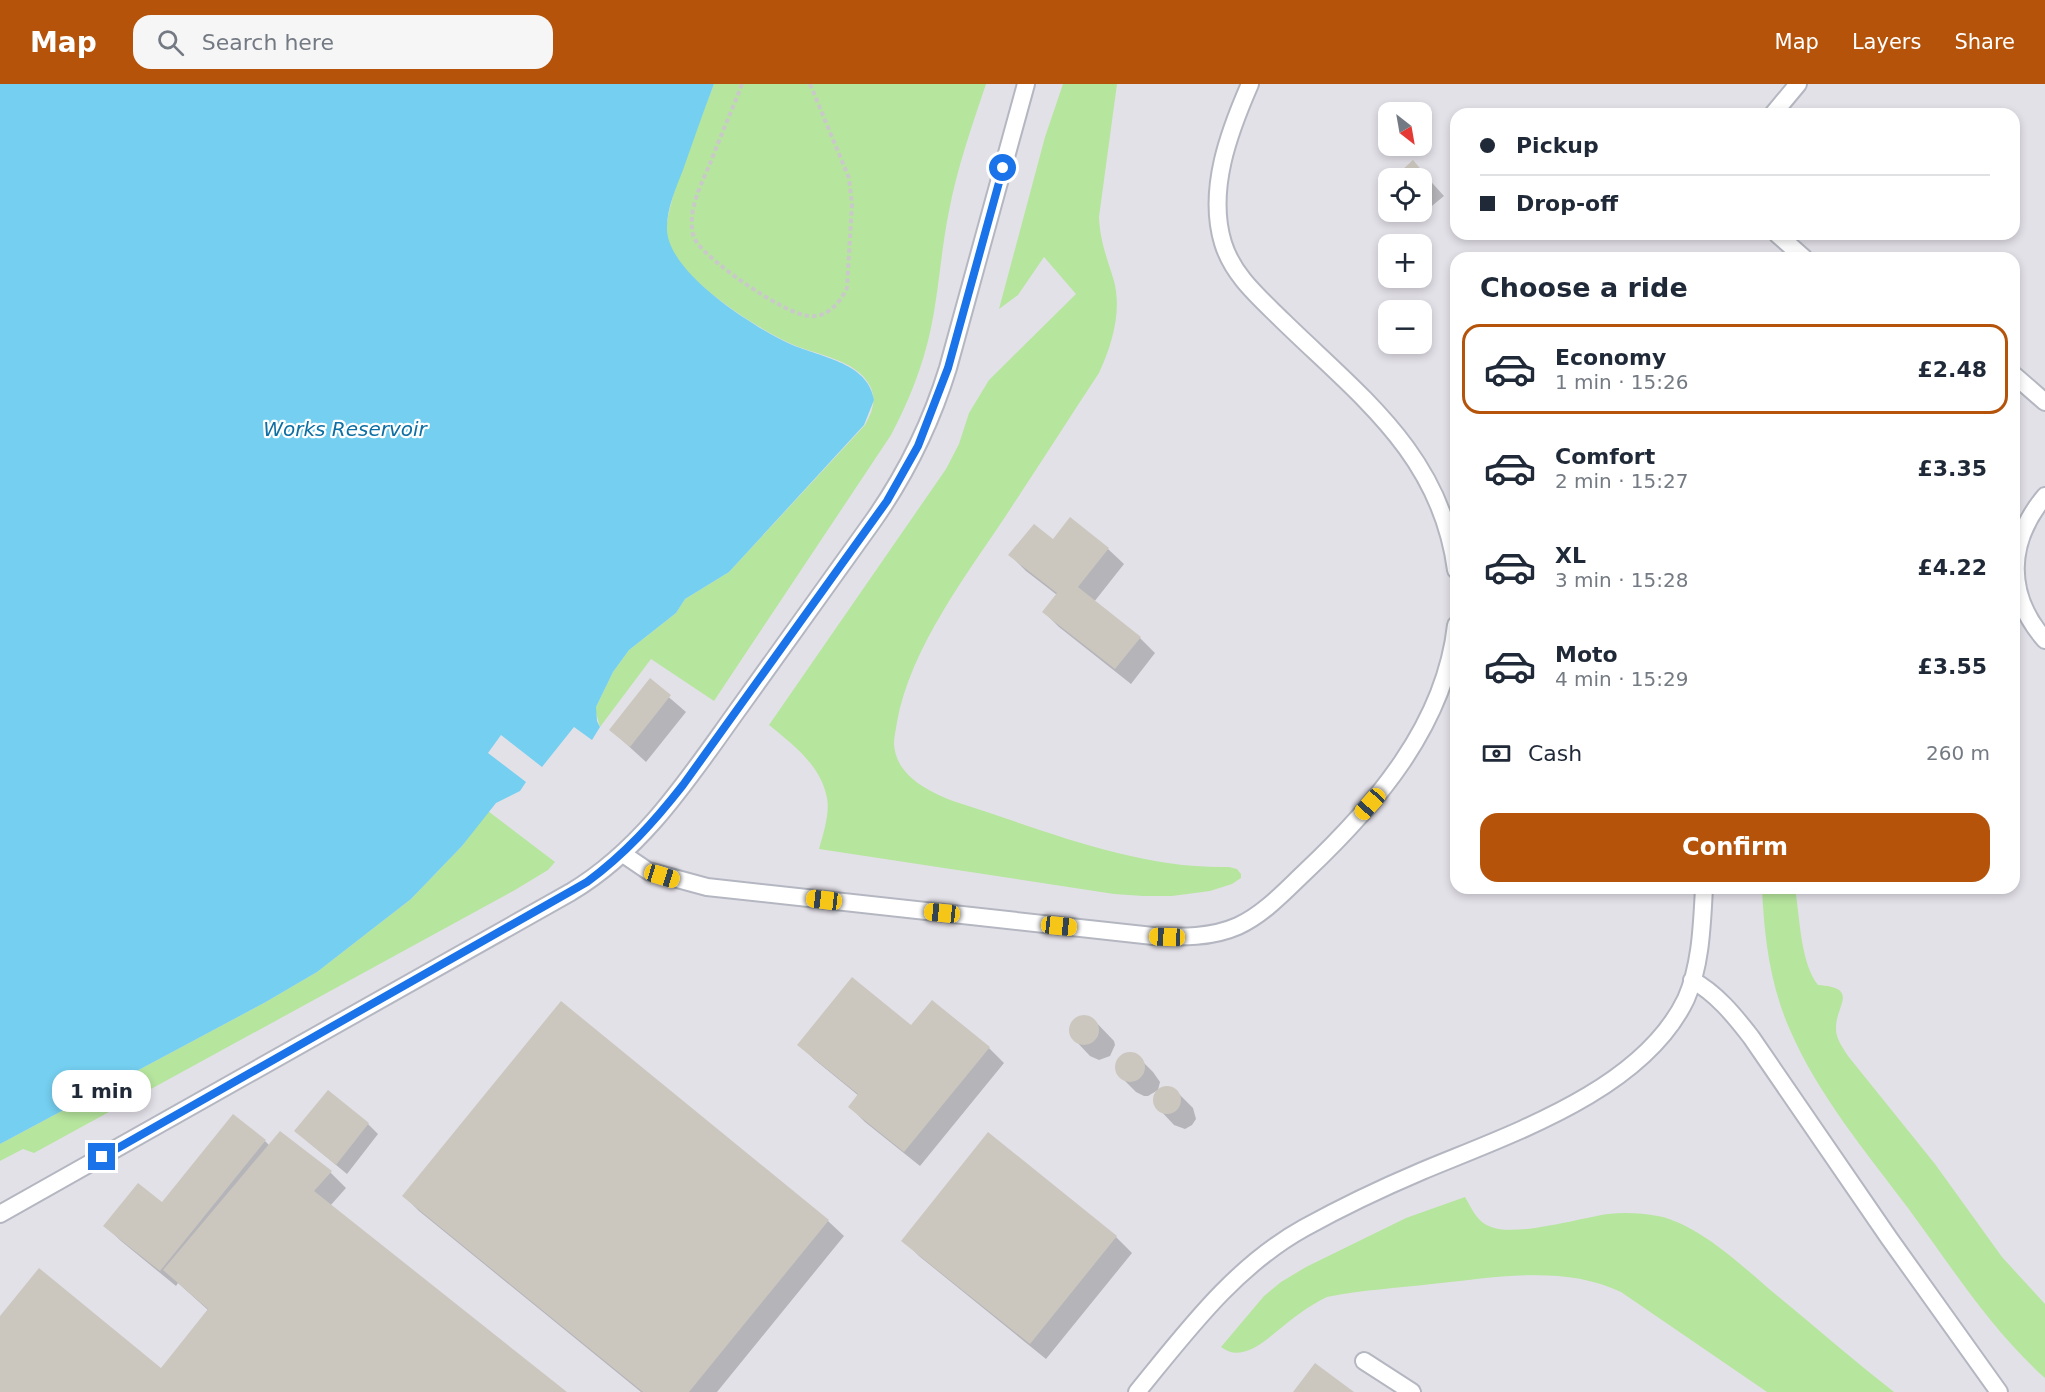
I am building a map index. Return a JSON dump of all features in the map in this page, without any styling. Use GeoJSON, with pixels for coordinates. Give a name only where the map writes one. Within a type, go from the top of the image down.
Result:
{"type":"FeatureCollection","features":[{"type":"Feature","properties":{"kind":"lane"},"geometry":{"type":"LineString","coordinates":[[0,1214],[571,892],[624,854],[650,828],[887,501],[918,446],[948,368],[1026,84]]}},
{"type":"Feature","properties":{"kind":"lane"},"geometry":{"type":"LineString","coordinates":[[1250,84],[1227,143],[1219,184],[1219,224],[1222,242],[1229,259],[1250,289],[1400,437],[1415,457],[1439,502],[1450,539]]}},
{"type":"Feature","properties":{"kind":"lane"},"geometry":{"type":"LineString","coordinates":[[1778,108],[1798,84]]}},
{"type":"Feature","properties":{"kind":"lane"},"geometry":{"type":"LineString","coordinates":[[1784,240],[1797,252]]}},
{"type":"Feature","properties":{"kind":"lane"},"geometry":{"type":"LineString","coordinates":[[2020,380],[2045,402]]}},
{"type":"Feature","properties":{"kind":"lane"},"geometry":{"type":"LineString","coordinates":[[2020,540],[2033,511],[2045,496]]}},
{"type":"Feature","properties":{"kind":"lane"},"geometry":{"type":"LineString","coordinates":[[2020,598],[2025,611],[2045,640]]}},
{"type":"Feature","properties":{"kind":"lane"},"geometry":{"type":"LineString","coordinates":[[624,854],[648,871],[707,887],[1154,936],[1181,937],[1221,933],[1250,920],[1270,904],[1313,865],[1381,792],[1403,762],[1420,733],[1433,706],[1450,656]]}},
{"type":"Feature","properties":{"kind":"lane"},"geometry":{"type":"LineString","coordinates":[[1137,1392],[1208,1305],[1256,1260],[1303,1229],[1350,1204],[1542,1120],[1599,1089],[1649,1050],[1667,1030],[1687,996],[1702,932],[1704,894]]}},
{"type":"Feature","properties":{"kind":"lane"},"geometry":{"type":"LineString","coordinates":[[1692,980],[1702,985],[1725,1006],[1750,1037],[1999,1392]]}},
{"type":"Feature","properties":{"kind":"lane"},"geometry":{"type":"LineString","coordinates":[[1364,1361],[1412,1392]]}},
{"type":"Feature","properties":{"kind":"path"},"geometry":{"type":"LineString","coordinates":[[742,84],[695,203],[692,229],[694,238],[700,246],[746,283],[781,306],[808,316],[818,316],[836,306],[847,288],[852,204],[849,178],[810,84]]}},
{"type":"Feature","properties":{"kind":"shaded area"},"geometry":{"type":"Polygon","coordinates":[[[0,84],[2045,84],[2045,1392],[0,1392],[0,84]]]}},
{"type":"Feature","properties":{"kind":"green space"},"geometry":{"type":"Polygon","coordinates":[[[714,84],[986,84],[952,195],[928,342],[915,383],[891,435],[714,701],[651,659],[600,727],[596,707],[613,672],[629,650],[676,613],[685,599],[729,572],[865,425],[873,406],[870,386],[855,369],[833,358],[787,342],[735,312],[699,283],[673,251],[667,236],[671,206],[684,162],[714,84]]]}},
{"type":"Feature","properties":{"kind":"green space"},"geometry":{"type":"Polygon","coordinates":[[[1063,84],[1117,84],[1099,217],[1102,242],[1116,293],[1117,305],[1112,340],[1099,373],[958,587],[927,640],[904,694],[894,744],[896,755],[901,765],[915,781],[953,801],[1054,835],[1123,854],[1194,866],[1229,867],[1237,869],[1241,874],[1241,878],[1232,884],[1210,891],[1172,896],[1114,894],[819,849],[828,811],[824,786],[819,775],[804,756],[769,725],[946,469],[959,444],[969,413],[989,380],[1076,294],[1044,257],[1018,295],[999,309],[1045,137],[1063,84]]]}},
{"type":"Feature","properties":{"kind":"green space"},"geometry":{"type":"Polygon","coordinates":[[[488,811],[555,862],[548,870],[515,890],[34,1153],[23,1149],[0,1161],[0,1144],[264,1003],[317,972],[411,899],[462,846],[488,811]]]}},
{"type":"Feature","properties":{"kind":"green space"},"geometry":{"type":"Polygon","coordinates":[[[1762,894],[1796,894],[1804,952],[1812,975],[1818,985],[1839,990],[1842,994],[1843,999],[1836,1029],[1842,1047],[1935,1164],[2002,1257],[2045,1304],[2045,1378],[2007,1340],[1972,1297],[1844,1122],[1814,1077],[1790,1030],[1777,996],[1764,924],[1762,894]]]}},
{"type":"Feature","properties":{"kind":"green space"},"geometry":{"type":"Polygon","coordinates":[[[1465,1197],[1475,1215],[1482,1222],[1502,1229],[1516,1230],[1549,1226],[1620,1213],[1658,1216],[1689,1228],[1734,1259],[1894,1392],[1767,1392],[1621,1292],[1599,1283],[1552,1276],[1528,1275],[1480,1279],[1327,1297],[1300,1313],[1252,1349],[1234,1353],[1221,1347],[1264,1296],[1281,1282],[1306,1267],[1406,1218],[1465,1197]]]}},
{"type":"Feature","properties":{"kind":"water","name":"Works Reservoir"},"geometry":{"type":"Polygon","coordinates":[[[0,84],[714,84],[670,205],[667,227],[670,244],[695,279],[713,295],[772,335],[852,369],[870,387],[874,400],[864,425],[729,572],[685,599],[676,613],[629,650],[613,672],[596,707],[600,727],[592,740],[574,727],[542,767],[501,735],[488,753],[526,782],[520,791],[496,803],[462,846],[411,899],[317,972],[264,1003],[0,1144],[0,84]]]}},
{"type":"Feature","properties":{"kind":"building"},"geometry":{"type":"Polygon","coordinates":[[[1413,160],[1420,168],[1404,168],[1413,160]]]}},
{"type":"Feature","properties":{"kind":"building"},"geometry":{"type":"Polygon","coordinates":[[[1070,517],[1109,548],[1078,587],[1141,637],[1115,669],[1042,612],[1057,593],[1008,555],[1034,524],[1053,539],[1070,517]]]}},
{"type":"Feature","properties":{"kind":"building"},"geometry":{"type":"Polygon","coordinates":[[[650,678],[671,695],[630,747],[609,730],[650,678]]]}},
{"type":"Feature","properties":{"kind":"building"},"geometry":{"type":"Polygon","coordinates":[[[852,977],[911,1025],[932,1000],[990,1047],[904,1152],[848,1107],[858,1094],[797,1045],[852,977]]]}},
{"type":"Feature","properties":{"kind":"building"},"geometry":{"type":"Polygon","coordinates":[[[561,1001],[829,1220],[689,1392],[643,1392],[402,1196],[561,1001]]]}},
{"type":"Feature","properties":{"kind":"building"},"geometry":{"type":"Polygon","coordinates":[[[1084,1015],[1095,1019],[1099,1030],[1095,1041],[1084,1045],[1073,1041],[1069,1030],[1073,1019],[1084,1015]]]}},
{"type":"Feature","properties":{"kind":"building"},"geometry":{"type":"Polygon","coordinates":[[[1130,1052],[1140,1057],[1145,1067],[1140,1077],[1130,1082],[1120,1077],[1115,1067],[1120,1057],[1130,1052]]]}},
{"type":"Feature","properties":{"kind":"building"},"geometry":{"type":"Polygon","coordinates":[[[1167,1086],[1177,1090],[1181,1100],[1177,1110],[1167,1114],[1157,1110],[1153,1100],[1157,1090],[1167,1086]]]}},
{"type":"Feature","properties":{"kind":"building"},"geometry":{"type":"Polygon","coordinates":[[[328,1090],[369,1123],[336,1165],[294,1131],[328,1090]]]}},
{"type":"Feature","properties":{"kind":"building"},"geometry":{"type":"Polygon","coordinates":[[[233,1114],[266,1140],[160,1271],[103,1226],[138,1183],[162,1202],[233,1114]]]}},
{"type":"Feature","properties":{"kind":"building"},"geometry":{"type":"Polygon","coordinates":[[[280,1131],[332,1171],[314,1191],[567,1392],[0,1392],[0,1316],[39,1268],[161,1368],[208,1309],[163,1270],[280,1131]]]}},
{"type":"Feature","properties":{"kind":"building"},"geometry":{"type":"Polygon","coordinates":[[[988,1132],[1117,1236],[1030,1344],[901,1241],[988,1132]]]}},
{"type":"Feature","properties":{"kind":"building"},"geometry":{"type":"Polygon","coordinates":[[[1315,1363],[1354,1392],[1293,1392],[1315,1363]]]}},
{"type":"Feature","properties":{"kind":"route"},"geometry":{"type":"LineString","coordinates":[[102,1157],[587,882],[624,854],[650,828],[873,521],[918,446],[945,380],[1003,168]]}}]}
